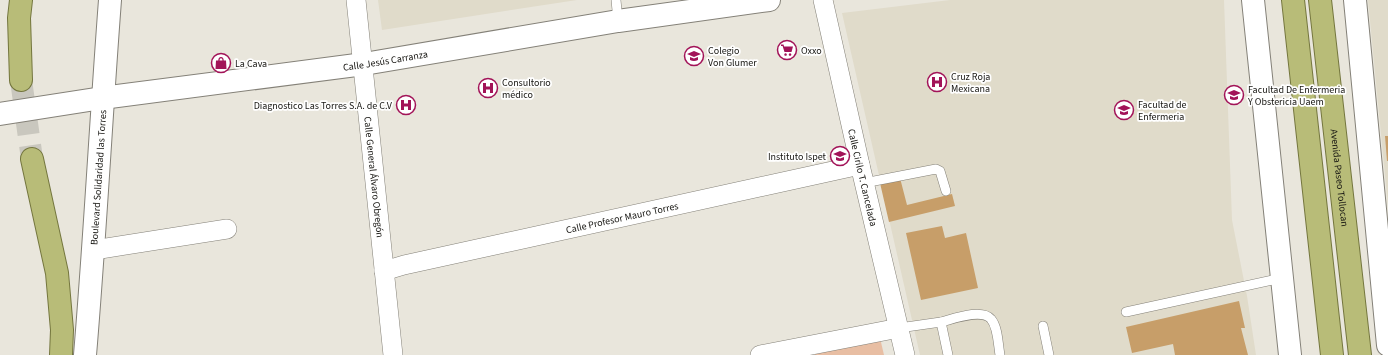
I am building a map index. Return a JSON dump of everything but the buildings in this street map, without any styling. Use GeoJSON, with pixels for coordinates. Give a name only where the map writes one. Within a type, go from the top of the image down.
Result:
{"type":"FeatureCollection","features":[{"type":"Feature","properties":{"kind":"highway"},"geometry":{"type":"LineString","coordinates":[[21,0],[19,18],[21,80]]}},
{"type":"Feature","properties":{"kind":"highway"},"geometry":{"type":"LineString","coordinates":[[1294,0],[1332,355]]}},
{"type":"Feature","properties":{"kind":"highway","name":"Avenida Paseo Tollocan"},"geometry":{"type":"LineString","coordinates":[[1320,0],[1360,355]]}},
{"type":"Feature","properties":{"kind":"highway"},"geometry":{"type":"LineString","coordinates":[[32,159],[57,273],[62,323],[61,355]]}},
{"type":"Feature","properties":{"kind":"main road","name":"Boulevard Solidaridad las Torres"},"geometry":{"type":"LineString","coordinates":[[86,355],[94,250],[102,98],[110,0]]}},
{"type":"Feature","properties":{"kind":"main road","name":"Calle Jesús Carranza"},"geometry":{"type":"LineString","coordinates":[[0,114],[102,98],[364,64],[617,10],[769,0]]}},
{"type":"Feature","properties":{"kind":"main road"},"geometry":{"type":"LineString","coordinates":[[1253,0],[1290,355]]}},
{"type":"Feature","properties":{"kind":"main road"},"geometry":{"type":"LineString","coordinates":[[1355,0],[1386,292],[1388,345]]}},
{"type":"Feature","properties":{"kind":"street","name":"Calle General Álvaro Obregón"},"geometry":{"type":"LineString","coordinates":[[356,0],[364,64],[393,355]]}},
{"type":"Feature","properties":{"kind":"street","name":"Calle Cirilo T. Cancelada"},"geometry":{"type":"LineString","coordinates":[[824,0],[862,174],[900,328],[905,355]]}},
{"type":"Feature","properties":{"kind":"street","name":"Calle Profesor Mauro Torres"},"geometry":{"type":"LineString","coordinates":[[384,271],[404,265],[862,174]]}},
{"type":"Feature","properties":{"kind":"street"},"geometry":{"type":"LineString","coordinates":[[94,250],[227,229]]}},
{"type":"Feature","properties":{"kind":"street"},"geometry":{"type":"LineString","coordinates":[[760,355],[900,328]]}},
{"type":"Feature","properties":{"kind":"lane"},"geometry":{"type":"LineString","coordinates":[[862,174],[936,169],[940,171],[946,191]]}},
{"type":"Feature","properties":{"kind":"lane"},"geometry":{"type":"LineString","coordinates":[[1126,312],[1282,278]]}},
{"type":"Feature","properties":{"kind":"lane"},"geometry":{"type":"LineString","coordinates":[[900,328],[941,322],[976,314],[986,314],[992,320],[1000,355]]}},
{"type":"Feature","properties":{"kind":"lane"},"geometry":{"type":"LineString","coordinates":[[941,322],[948,355]]}},
{"type":"Feature","properties":{"kind":"lane"},"geometry":{"type":"LineString","coordinates":[[1044,326],[1049,355]]}},
{"type":"Feature","properties":{"kind":"shaded area"},"geometry":{"type":"Polygon","coordinates":[[[378,0],[577,0],[382,30],[378,0]]]}},
{"type":"Feature","properties":{"kind":"shaded area"},"geometry":{"type":"Polygon","coordinates":[[[950,0],[1224,0],[1232,220],[1247,296],[1256,355],[920,355],[842,13],[950,0]]]}},
{"type":"Feature","properties":{"kind":"shaded area"},"geometry":{"type":"Polygon","coordinates":[[[1368,0],[1388,0],[1388,206],[1368,0]]]}},
{"type":"Feature","properties":{"kind":"shaded area"},"geometry":{"type":"Polygon","coordinates":[[[880,338],[884,355],[815,355],[815,354],[880,338]]]}},
{"type":"Feature","properties":{"kind":"tunnel"},"geometry":{"type":"LineString","coordinates":[[21,80],[32,159]]}},
{"type":"Feature","properties":{"kind":"place","name":"Oxxo"},"geometry":{"type":"Point","coordinates":[787,50]}},
{"type":"Feature","properties":{"kind":"place","name":"Colegio Von Glumer"},"geometry":{"type":"Point","coordinates":[694,56]}},
{"type":"Feature","properties":{"kind":"place","name":"La Cava"},"geometry":{"type":"Point","coordinates":[221,63]}},
{"type":"Feature","properties":{"kind":"place","name":"Cruz Roja Mexicana"},"geometry":{"type":"Point","coordinates":[937,82]}},
{"type":"Feature","properties":{"kind":"place","name":"Consultorio médico"},"geometry":{"type":"Point","coordinates":[488,88]}},
{"type":"Feature","properties":{"kind":"place","name":"Facultad De Enfermeria Y Obstericia Uaem"},"geometry":{"type":"Point","coordinates":[1234,95]}},
{"type":"Feature","properties":{"kind":"place","name":"Diagnostico Las Torres S.A. de C.V"},"geometry":{"type":"Point","coordinates":[406,105]}},
{"type":"Feature","properties":{"kind":"place","name":"Facultad de Enfermeria"},"geometry":{"type":"Point","coordinates":[1124,110]}},
{"type":"Feature","properties":{"kind":"place","name":"Instituto Ispet"},"geometry":{"type":"Point","coordinates":[840,156]}}]}
